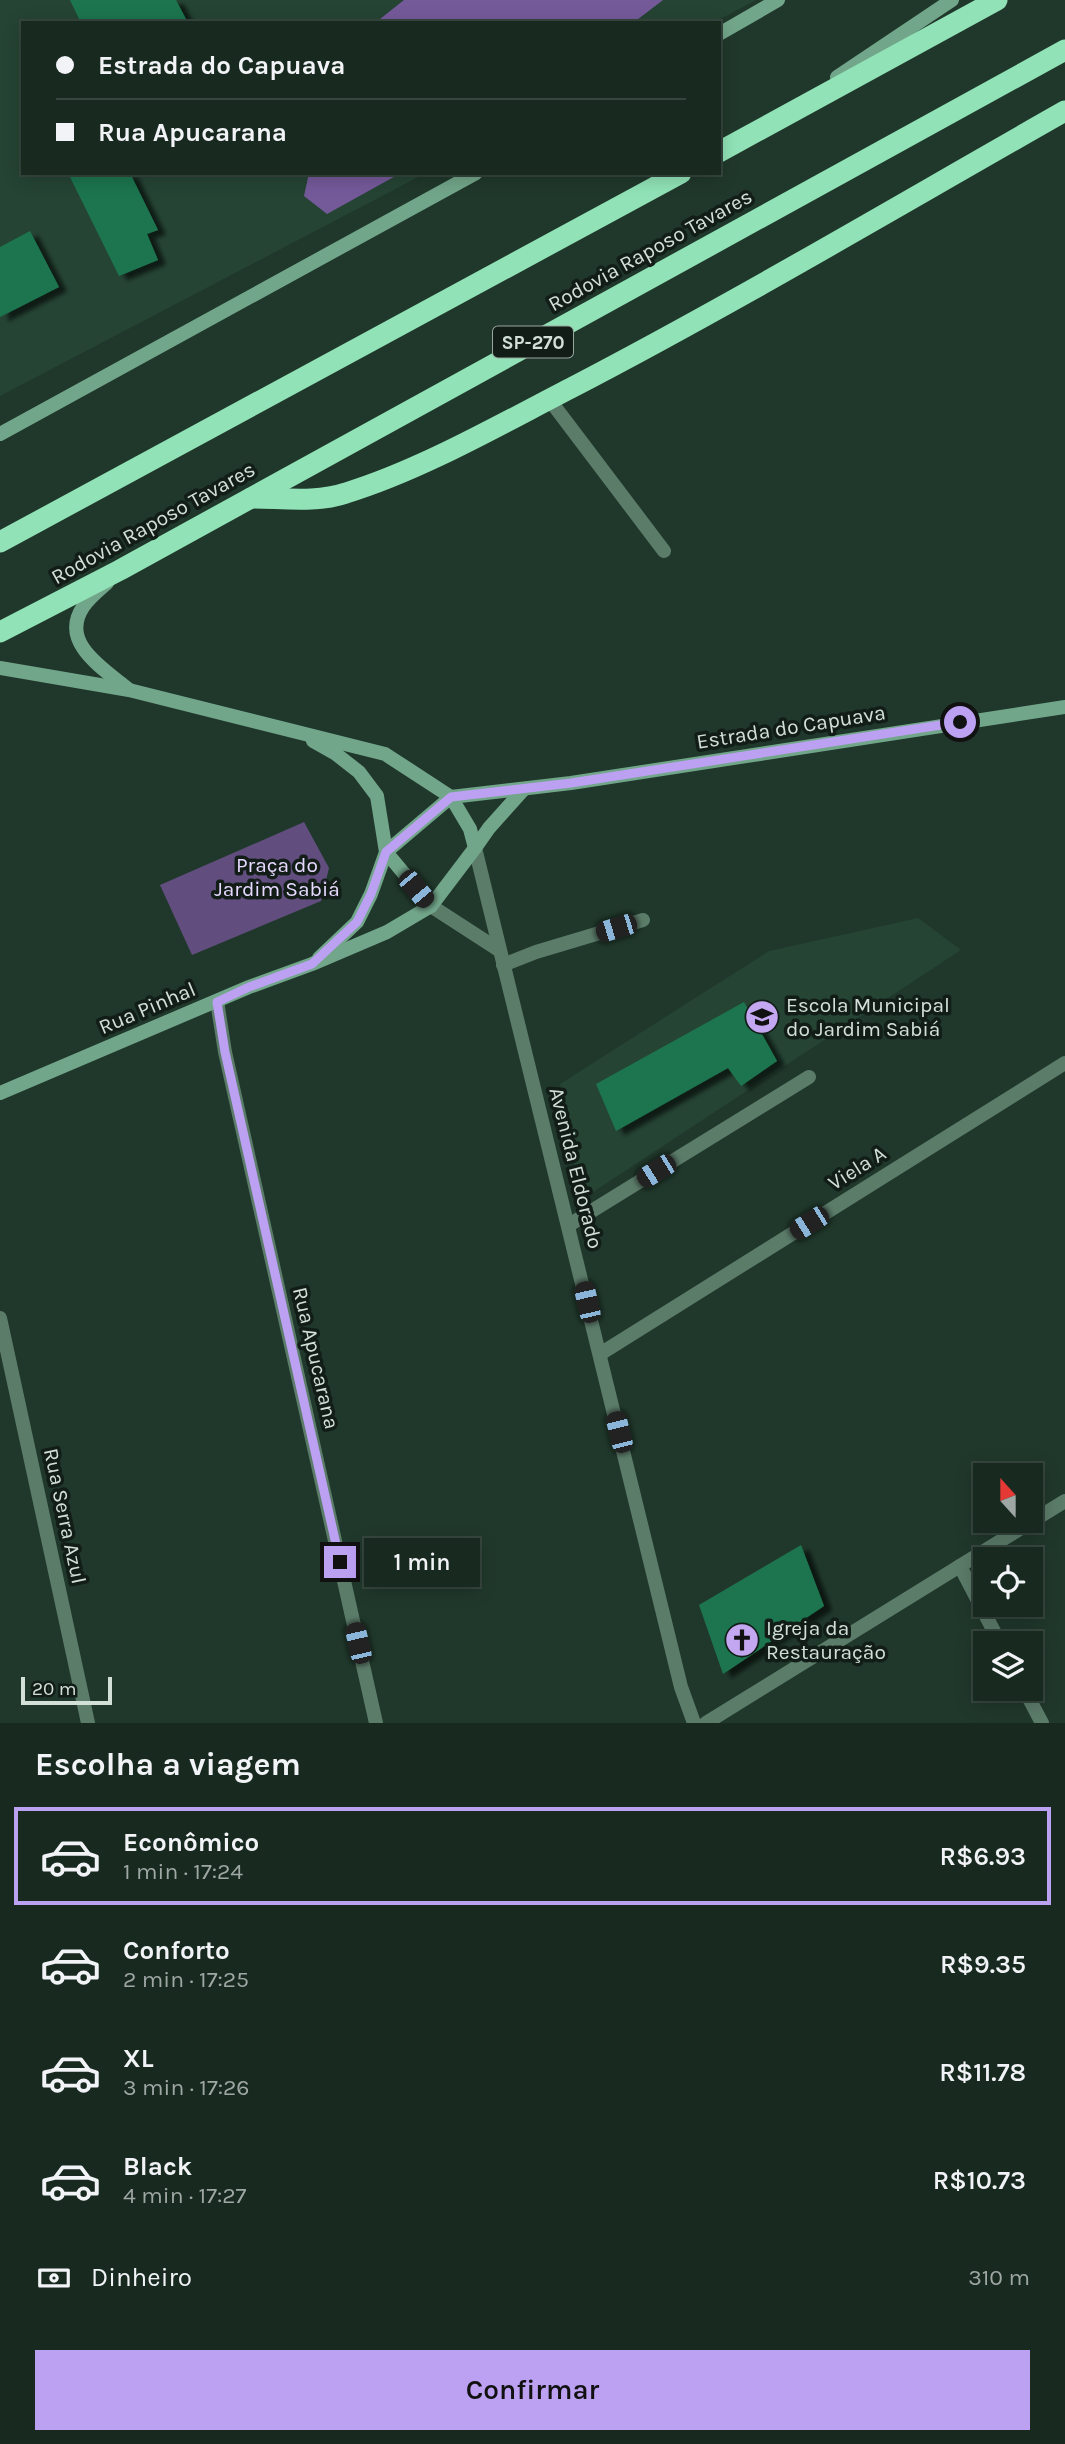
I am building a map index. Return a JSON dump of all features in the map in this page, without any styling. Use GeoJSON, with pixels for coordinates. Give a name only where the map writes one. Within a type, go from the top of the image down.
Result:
{"type":"FeatureCollection","features":[{"type":"Feature","properties":{"kind":"highway"},"geometry":{"type":"LineString","coordinates":[[721,151],[997,0]]}},
{"type":"Feature","properties":{"kind":"highway","name":"Rodovia Raposo Tavares"},"geometry":{"type":"LineString","coordinates":[[0,632],[120,570],[1065,50]]}},
{"type":"Feature","properties":{"kind":"highway"},"geometry":{"type":"LineString","coordinates":[[249,499],[318,498],[344,494],[392,476],[656,344],[1065,111]]}},
{"type":"Feature","properties":{"kind":"highway"},"geometry":{"type":"LineString","coordinates":[[0,542],[677,175]]}},
{"type":"Feature","properties":{"kind":"main road"},"geometry":{"type":"LineString","coordinates":[[721,33],[778,0]]}},
{"type":"Feature","properties":{"kind":"main road"},"geometry":{"type":"LineString","coordinates":[[751,135],[952,0]]}},
{"type":"Feature","properties":{"kind":"main road"},"geometry":{"type":"LineString","coordinates":[[0,434],[472,175]]}},
{"type":"Feature","properties":{"kind":"main road"},"geometry":{"type":"LineString","coordinates":[[120,570],[84,604],[77,616],[75,631],[84,652],[130,690]]}},
{"type":"Feature","properties":{"kind":"main road"},"geometry":{"type":"LineString","coordinates":[[0,668],[130,690],[385,754],[451,797],[470,829],[475,848]]}},
{"type":"Feature","properties":{"kind":"main road","name":"Estrada do Capuava"},"geometry":{"type":"LineString","coordinates":[[451,797],[523,790],[1065,707]]}},
{"type":"Feature","properties":{"kind":"main road"},"geometry":{"type":"LineString","coordinates":[[300,734],[336,754],[359,772],[377,796],[386,852],[371,894],[357,922],[312,964]]}},
{"type":"Feature","properties":{"kind":"main road"},"geometry":{"type":"LineString","coordinates":[[386,852],[431,906],[489,828],[523,790]]}},
{"type":"Feature","properties":{"kind":"main road"},"geometry":{"type":"LineString","coordinates":[[386,852],[451,797]]}},
{"type":"Feature","properties":{"kind":"main road","name":"Rua Pinhal"},"geometry":{"type":"LineString","coordinates":[[0,1093],[249,987],[387,932],[431,906]]}},
{"type":"Feature","properties":{"kind":"street"},"geometry":{"type":"LineString","coordinates":[[549,399],[664,551]]}},
{"type":"Feature","properties":{"kind":"street","name":"Avenida Eldorado"},"geometry":{"type":"LineString","coordinates":[[475,848],[681,1687],[694,1723]]}},
{"type":"Feature","properties":{"kind":"street"},"geometry":{"type":"LineString","coordinates":[[431,906],[499,950]]}},
{"type":"Feature","properties":{"kind":"street"},"geometry":{"type":"LineString","coordinates":[[503,965],[643,920]]}},
{"type":"Feature","properties":{"kind":"street","name":"Rua Apucarana"},"geometry":{"type":"LineString","coordinates":[[217,1002],[225,1052],[376,1723]]}},
{"type":"Feature","properties":{"kind":"street","name":"Viela A"},"geometry":{"type":"LineString","coordinates":[[600,1354],[1065,1063]]}},
{"type":"Feature","properties":{"kind":"street"},"geometry":{"type":"LineString","coordinates":[[569,1225],[809,1077]]}},
{"type":"Feature","properties":{"kind":"street","name":"Rua Serra Azul"},"geometry":{"type":"LineString","coordinates":[[0,1318],[88,1723]]}},
{"type":"Feature","properties":{"kind":"street"},"geometry":{"type":"LineString","coordinates":[[706,1723],[1065,1501]]}},
{"type":"Feature","properties":{"kind":"street"},"geometry":{"type":"LineString","coordinates":[[960,1566],[994,1631]]}},
{"type":"Feature","properties":{"kind":"street"},"geometry":{"type":"LineString","coordinates":[[1030,1701],[1042,1723]]}},
{"type":"Feature","properties":{"kind":"shaded area"},"geometry":{"type":"Polygon","coordinates":[[[0,0],[756,0],[717,21],[21,21],[21,175],[422,175],[0,396],[0,0]]]}},
{"type":"Feature","properties":{"kind":"shaded area"},"geometry":{"type":"Polygon","coordinates":[[[404,0],[663,0],[636,21],[378,21],[404,0]]]}},
{"type":"Feature","properties":{"kind":"shaded area"},"geometry":{"type":"Polygon","coordinates":[[[309,175],[397,175],[327,214],[304,196],[309,175]]]}},
{"type":"Feature","properties":{"kind":"shaded area","name":"Escola Municipal do Jardim Sabiá"},"geometry":{"type":"Polygon","coordinates":[[[918,918],[961,950],[581,1200],[560,1084],[769,951],[918,918]]]}},
{"type":"Feature","properties":{"kind":"green space","name":"Praça do Jardim Sabiá"},"geometry":{"type":"Polygon","coordinates":[[[304,822],[329,868],[321,901],[192,955],[160,885],[304,822]]]}},
{"type":"Feature","properties":{"kind":"building"},"geometry":{"type":"Polygon","coordinates":[[[70,0],[176,0],[187,21],[80,21],[70,0]]]}},
{"type":"Feature","properties":{"kind":"building"},"geometry":{"type":"Polygon","coordinates":[[[69,175],[131,175],[158,230],[147,234],[158,260],[119,276],[69,175]]]}},
{"type":"Feature","properties":{"kind":"building"},"geometry":{"type":"Polygon","coordinates":[[[30,231],[59,287],[0,317],[0,247],[30,231]]]}},
{"type":"Feature","properties":{"kind":"building"},"geometry":{"type":"Polygon","coordinates":[[[744,1002],[777,1061],[741,1086],[728,1068],[616,1131],[596,1084],[744,1002]]]}},
{"type":"Feature","properties":{"kind":"building","name":"Igreja da Restauração"},"geometry":{"type":"Polygon","coordinates":[[[801,1545],[824,1606],[723,1674],[699,1605],[801,1545]]]}},
{"type":"Feature","properties":{"kind":"place","name":"Escola Municipal do Jardim Sabiá"},"geometry":{"type":"Point","coordinates":[762,1017]}},
{"type":"Feature","properties":{"kind":"place","name":"Igreja da Restauração"},"geometry":{"type":"Point","coordinates":[742,1640]}},
{"type":"Feature","properties":{"kind":"route"},"geometry":{"type":"LineString","coordinates":[[340,1562],[225,1052],[217,1002],[312,964],[357,922],[371,894],[386,852],[451,797],[571,783],[960,722]]}}]}
